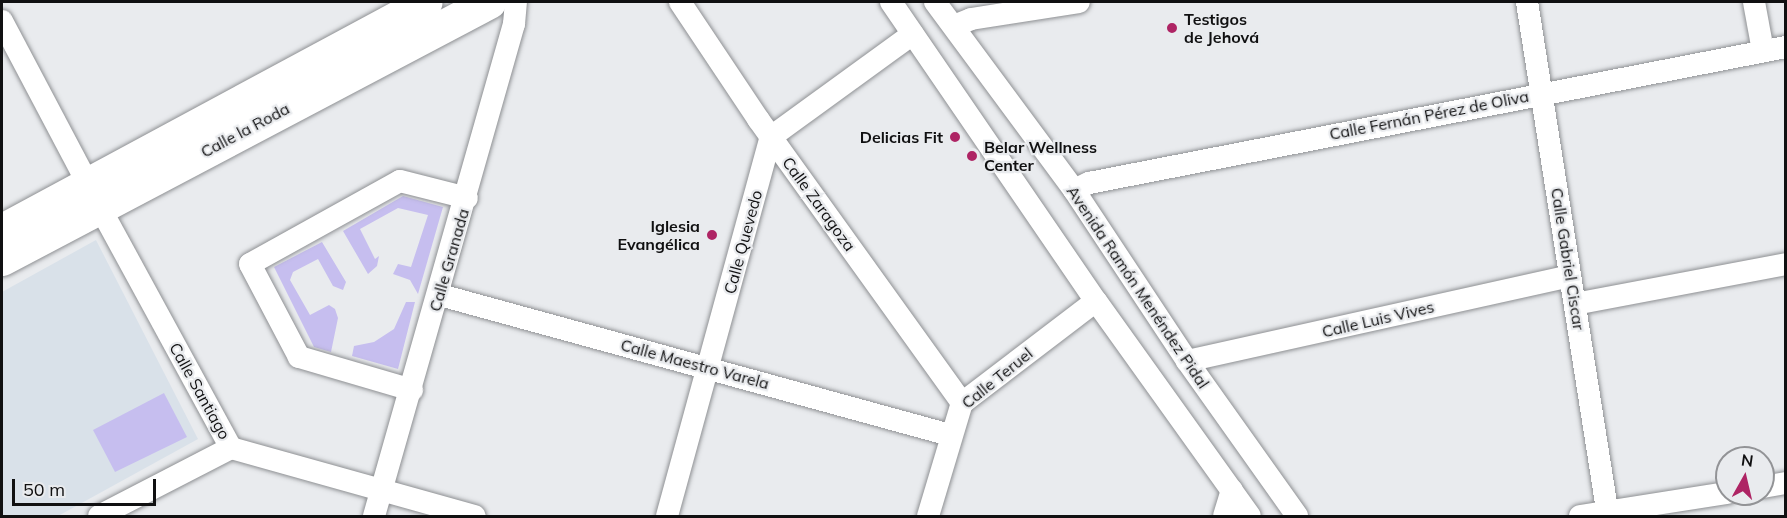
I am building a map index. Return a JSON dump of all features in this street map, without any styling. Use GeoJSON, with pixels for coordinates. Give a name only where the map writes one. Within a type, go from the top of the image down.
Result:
{"type":"FeatureCollection","features":[{"type":"Feature","properties":{"kind":"main road","name":"Calle la Roda"},"geometry":{"type":"LineString","coordinates":[[2,259],[94,195],[426,2]]}},
{"type":"Feature","properties":{"kind":"main road","name":"Calle la Roda"},"geometry":{"type":"LineString","coordinates":[[2,230],[94,195],[489,2]]}},
{"type":"Feature","properties":{"kind":"street","name":"Calle Granada"},"geometry":{"type":"LineString","coordinates":[[374,516],[440,295],[514,24],[516,2]]}},
{"type":"Feature","properties":{"kind":"street","name":"Calle Zaragoza"},"geometry":{"type":"LineString","coordinates":[[680,2],[771,137],[962,403]]}},
{"type":"Feature","properties":{"kind":"street"},"geometry":{"type":"LineString","coordinates":[[891,2],[1096,302],[1250,516]]}},
{"type":"Feature","properties":{"kind":"street","name":"Avenida Ramón Menéndez Pidal"},"geometry":{"type":"LineString","coordinates":[[936,2],[1074,190],[1186,361],[1297,516]]}},
{"type":"Feature","properties":{"kind":"street"},"geometry":{"type":"LineString","coordinates":[[954,26],[971,19],[1079,2]]}},
{"type":"Feature","properties":{"kind":"street","name":"Calle Gabriel Ciscar"},"geometry":{"type":"LineString","coordinates":[[1527,2],[1608,514]]}},
{"type":"Feature","properties":{"kind":"street"},"geometry":{"type":"LineString","coordinates":[[1754,2],[1763,51]]}},
{"type":"Feature","properties":{"kind":"street","name":"Calle Santiago"},"geometry":{"type":"LineString","coordinates":[[2,21],[231,448],[475,516]]}},
{"type":"Feature","properties":{"kind":"street"},"geometry":{"type":"LineString","coordinates":[[771,137],[914,34]]}},
{"type":"Feature","properties":{"kind":"street","name":"Calle Fernán Pérez de Oliva"},"geometry":{"type":"LineString","coordinates":[[1074,190],[1089,183],[1785,47]]}},
{"type":"Feature","properties":{"kind":"street","name":"Calle Quevedo"},"geometry":{"type":"LineString","coordinates":[[667,516],[710,368],[771,137]]}},
{"type":"Feature","properties":{"kind":"street"},"geometry":{"type":"LineString","coordinates":[[412,390],[299,357],[250,264],[400,181],[466,198]]}},
{"type":"Feature","properties":{"kind":"street"},"geometry":{"type":"LineString","coordinates":[[1575,304],[1785,264]]}},
{"type":"Feature","properties":{"kind":"street","name":"Calle Luis Vives"},"geometry":{"type":"LineString","coordinates":[[1186,361],[1570,276]]}},
{"type":"Feature","properties":{"kind":"street","name":"Calle Maestro Varela"},"geometry":{"type":"LineString","coordinates":[[440,295],[950,435]]}},
{"type":"Feature","properties":{"kind":"street","name":"Calle Teruel"},"geometry":{"type":"LineString","coordinates":[[928,516],[950,435],[962,403],[1096,302]]}},
{"type":"Feature","properties":{"kind":"street"},"geometry":{"type":"LineString","coordinates":[[99,516],[231,448]]}},
{"type":"Feature","properties":{"kind":"street"},"geometry":{"type":"LineString","coordinates":[[1224,516],[1232,490]]}},
{"type":"Feature","properties":{"kind":"street"},"geometry":{"type":"LineString","coordinates":[[1580,516],[1608,514],[1715,495]]}},
{"type":"Feature","properties":{"kind":"shaded area"},"geometry":{"type":"Polygon","coordinates":[[[403,196],[443,207],[418,294],[410,280],[393,274],[398,264],[411,267],[428,215],[398,208],[360,229],[375,259],[379,256],[377,266],[368,274],[343,231],[403,196]]]}},
{"type":"Feature","properties":{"kind":"shaded area"},"geometry":{"type":"Polygon","coordinates":[[[96,240],[198,439],[58,516],[2,516],[2,292],[96,240]]]}},
{"type":"Feature","properties":{"kind":"shaded area"},"geometry":{"type":"Polygon","coordinates":[[[322,242],[346,282],[343,290],[333,286],[318,259],[293,272],[290,280],[310,315],[329,305],[335,309],[338,318],[331,352],[314,347],[274,267],[322,242]]]}},
{"type":"Feature","properties":{"kind":"shaded area"},"geometry":{"type":"Polygon","coordinates":[[[406,302],[415,302],[398,369],[352,356],[354,346],[374,342],[394,329],[406,302]]]}},
{"type":"Feature","properties":{"kind":"shaded area"},"geometry":{"type":"Polygon","coordinates":[[[164,393],[187,437],[115,472],[93,430],[164,393]]]}},
{"type":"Feature","properties":{"kind":"place","name":"Testigos de Jehová"},"geometry":{"type":"Point","coordinates":[1172,28]}},
{"type":"Feature","properties":{"kind":"place","name":"Delicias Fit"},"geometry":{"type":"Point","coordinates":[955,137]}},
{"type":"Feature","properties":{"kind":"place","name":"Belar Wellness Center"},"geometry":{"type":"Point","coordinates":[972,156]}},
{"type":"Feature","properties":{"kind":"place","name":"Iglesia Evangélica"},"geometry":{"type":"Point","coordinates":[712,235]}}]}
